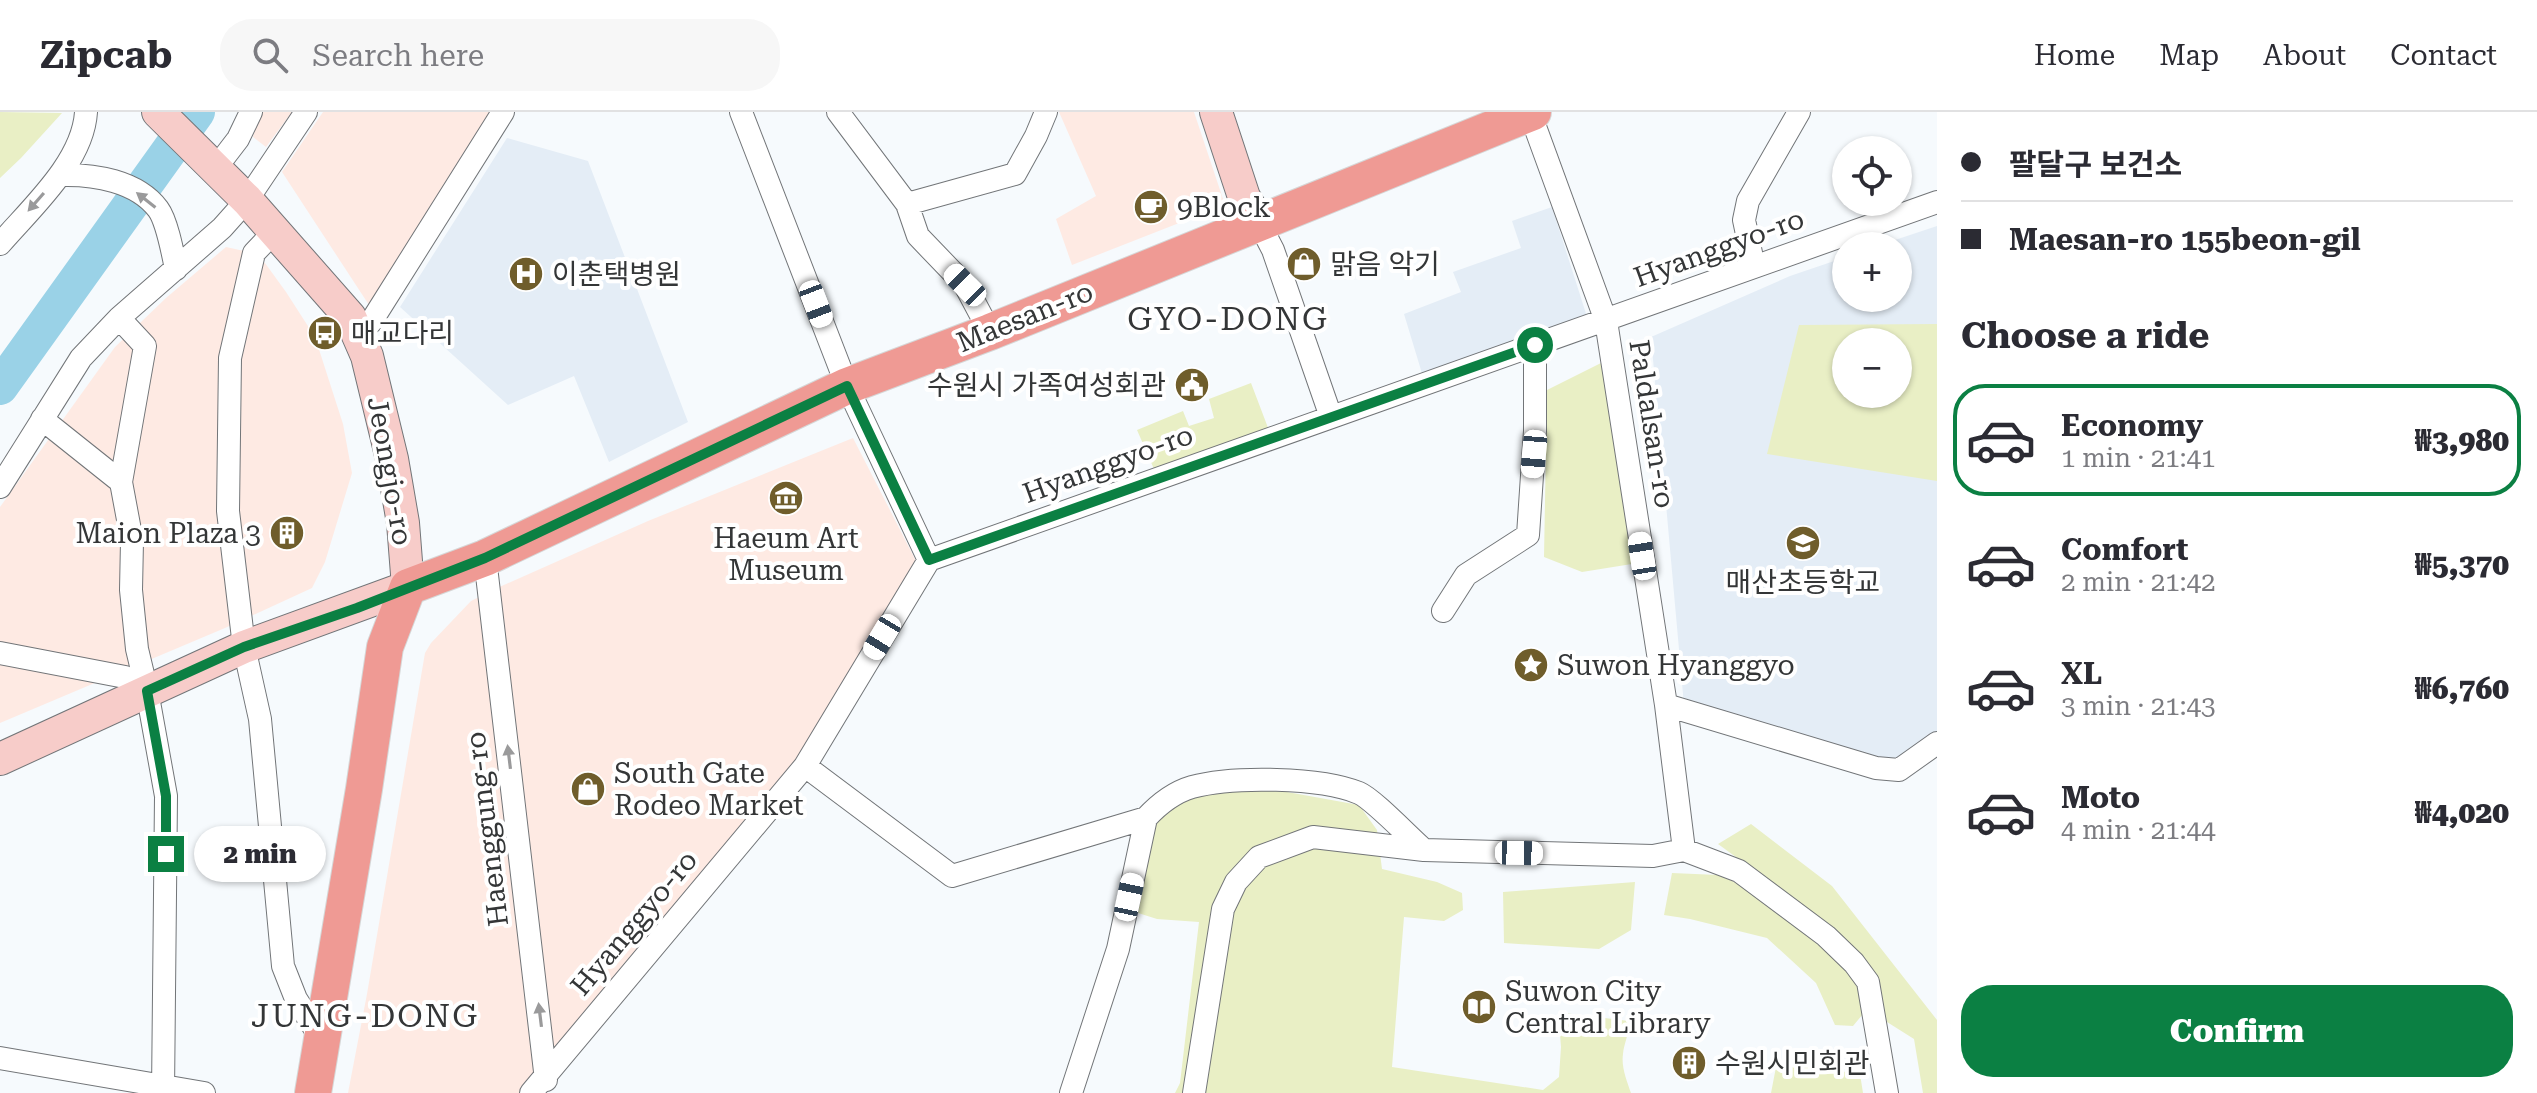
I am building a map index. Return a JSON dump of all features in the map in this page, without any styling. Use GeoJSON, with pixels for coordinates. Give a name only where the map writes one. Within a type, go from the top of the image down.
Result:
{"type":"FeatureCollection","features":[{"type":"Feature","properties":{"kind":"main road","name":"Maesan-ro"},"geometry":{"type":"LineString","coordinates":[[408,587],[485,558],[847,386],[990,332],[1231,235],[1258,221],[1532,113]]}},
{"type":"Feature","properties":{"kind":"main road","name":"Jeongjo-ro"},"geometry":{"type":"LineString","coordinates":[[313,1093],[385,647],[408,587]]}},
{"type":"Feature","properties":{"kind":"street"},"geometry":{"type":"LineString","coordinates":[[0,244],[61,175],[86,126],[86,112]]}},
{"type":"Feature","properties":{"kind":"street"},"geometry":{"type":"LineString","coordinates":[[212,166],[238,139],[251,112]]}},
{"type":"Feature","properties":{"kind":"street"},"geometry":{"type":"LineString","coordinates":[[0,487],[81,358],[119,318],[222,228],[247,200],[306,112]]}},
{"type":"Feature","properties":{"kind":"street"},"geometry":{"type":"LineString","coordinates":[[357,332],[371,322],[503,112]]}},
{"type":"Feature","properties":{"kind":"street"},"geometry":{"type":"LineString","coordinates":[[741,112],[847,386],[929,560]]}},
{"type":"Feature","properties":{"kind":"street"},"geometry":{"type":"LineString","coordinates":[[838,112],[907,204],[918,236],[965,285],[990,332]]}},
{"type":"Feature","properties":{"kind":"street"},"geometry":{"type":"LineString","coordinates":[[907,204],[1015,174],[1046,112]]}},
{"type":"Feature","properties":{"kind":"street"},"geometry":{"type":"LineString","coordinates":[[1216,112],[1244,197],[1273,250],[1331,417]]}},
{"type":"Feature","properties":{"kind":"street"},"geometry":{"type":"LineString","coordinates":[[1754,267],[1744,220],[1748,201],[1799,112]]}},
{"type":"Feature","properties":{"kind":"street","name":"Jeongjo-ro"},"geometry":{"type":"LineString","coordinates":[[159,113],[247,200],[350,317],[367,356],[392,459],[403,523],[408,587]]}},
{"type":"Feature","properties":{"kind":"street","name":"Paldalsan-ro"},"geometry":{"type":"LineString","coordinates":[[1532,113],[1606,321],[1666,705],[1684,850]]}},
{"type":"Feature","properties":{"kind":"street"},"geometry":{"type":"LineString","coordinates":[[61,175],[84,174],[123,185],[143,196],[159,210],[176,269]]}},
{"type":"Feature","properties":{"kind":"street","name":"Hyanggyo-ro"},"geometry":{"type":"LineString","coordinates":[[531,1093],[546,1083],[805,766],[929,560],[1937,202]]}},
{"type":"Feature","properties":{"kind":"street"},"geometry":{"type":"LineString","coordinates":[[274,232],[254,253],[230,358],[228,511],[244,647],[260,719],[283,966],[296,999],[322,1040]]}},
{"type":"Feature","properties":{"kind":"street"},"geometry":{"type":"LineString","coordinates":[[119,318],[145,346],[121,482],[132,541],[131,590],[137,649],[166,796],[164,1089]]}},
{"type":"Feature","properties":{"kind":"street"},"geometry":{"type":"LineString","coordinates":[[1443,611],[1466,575],[1528,535],[1535,431],[1535,345]]}},
{"type":"Feature","properties":{"kind":"street"},"geometry":{"type":"LineString","coordinates":[[42,419],[121,482]]}},
{"type":"Feature","properties":{"kind":"street","name":"Haenggung-ro"},"geometry":{"type":"LineString","coordinates":[[485,558],[546,1083]]}},
{"type":"Feature","properties":{"kind":"street","name":"Maesan-ro"},"geometry":{"type":"LineString","coordinates":[[0,759],[244,647],[408,587]]}},
{"type":"Feature","properties":{"kind":"street"},"geometry":{"type":"LineString","coordinates":[[0,653],[125,677],[147,691]]}},
{"type":"Feature","properties":{"kind":"street"},"geometry":{"type":"LineString","coordinates":[[1666,705],[1876,768],[1899,770],[1937,743]]}},
{"type":"Feature","properties":{"kind":"street"},"geometry":{"type":"LineString","coordinates":[[805,766],[952,876],[1146,818]]}},
{"type":"Feature","properties":{"kind":"street"},"geometry":{"type":"LineString","coordinates":[[1071,1093],[1118,949],[1146,818],[1158,805],[1191,788],[1237,780],[1324,784],[1361,793],[1424,850]]}},
{"type":"Feature","properties":{"kind":"street"},"geometry":{"type":"LineString","coordinates":[[1194,1093],[1223,909],[1236,882],[1259,857],[1313,837],[1424,850],[1653,856],[1684,850],[1739,871],[1826,936],[1854,963],[1868,982],[1887,1093]]}},
{"type":"Feature","properties":{"kind":"street"},"geometry":{"type":"LineString","coordinates":[[0,1058],[164,1089],[204,1093]]}},
{"type":"Feature","properties":{"kind":"shaded area"},"geometry":{"type":"Polygon","coordinates":[[[258,112],[292,112],[266,147],[253,137],[258,112]]]}},
{"type":"Feature","properties":{"kind":"shaded area"},"geometry":{"type":"Polygon","coordinates":[[[323,112],[498,112],[369,305],[282,172],[323,112]]]}},
{"type":"Feature","properties":{"kind":"shaded area"},"geometry":{"type":"Polygon","coordinates":[[[1059,112],[1194,112],[1225,205],[1072,265],[1056,219],[1096,196],[1059,112]]]}},
{"type":"Feature","properties":{"kind":"shaded area","name":"이춘택병원"},"geometry":{"type":"Polygon","coordinates":[[[507,138],[588,161],[688,422],[609,462],[574,376],[508,405],[400,307],[507,138]]]}},
{"type":"Feature","properties":{"kind":"shaded area"},"geometry":{"type":"Polygon","coordinates":[[[1552,207],[1589,323],[1424,380],[1404,314],[1461,292],[1453,272],[1521,248],[1512,221],[1552,207]]]}},
{"type":"Feature","properties":{"kind":"shaded area","name":"매산초등학교"},"geometry":{"type":"Polygon","coordinates":[[[1937,226],[1937,735],[1897,766],[1684,705],[1651,337],[1790,276],[1832,262],[1832,312],[1912,312],[1912,234],[1937,226]]]}},
{"type":"Feature","properties":{"kind":"shaded area"},"geometry":{"type":"Polygon","coordinates":[[[226,247],[244,251],[265,263],[286,292],[315,337],[343,424],[352,473],[325,562],[312,588],[0,723],[0,507],[115,347],[226,247]]]}},
{"type":"Feature","properties":{"kind":"shaded area","name":"South Gate Rodeo Market"},"geometry":{"type":"Polygon","coordinates":[[[853,438],[917,563],[797,760],[539,1093],[348,1093],[425,653],[431,643],[471,601],[495,589],[648,521],[853,438]]]}},
{"type":"Feature","properties":{"kind":"green space"},"geometry":{"type":"Polygon","coordinates":[[[0,112],[62,113],[0,178],[0,112]]]}},
{"type":"Feature","properties":{"kind":"green space"},"geometry":{"type":"Polygon","coordinates":[[[1937,324],[1937,481],[1767,454],[1799,325],[1937,324]]]}},
{"type":"Feature","properties":{"kind":"green space"},"geometry":{"type":"Polygon","coordinates":[[[1601,363],[1638,563],[1582,572],[1544,557],[1547,390],[1601,363]]]}},
{"type":"Feature","properties":{"kind":"green space"},"geometry":{"type":"Polygon","coordinates":[[[1251,383],[1270,433],[1157,476],[1137,430],[1183,411],[1189,426],[1214,418],[1209,399],[1251,383]]]}},
{"type":"Feature","properties":{"kind":"green space"},"geometry":{"type":"Polygon","coordinates":[[[1232,788],[1287,792],[1359,805],[1377,830],[1382,869],[1437,882],[1462,893],[1463,910],[1444,921],[1404,917],[1392,1067],[1543,1090],[1559,1077],[1559,1022],[1564,1013],[1629,1021],[1623,1059],[1631,1093],[1175,1093],[1180,1083],[1199,922],[1157,919],[1135,912],[1159,808],[1191,795],[1232,788]]]}},
{"type":"Feature","properties":{"kind":"green space"},"geometry":{"type":"Polygon","coordinates":[[[1751,824],[1832,886],[1937,1020],[1937,1093],[1923,1093],[1914,1039],[1887,1022],[1867,966],[1798,902],[1718,844],[1751,824]]]}},
{"type":"Feature","properties":{"kind":"green space"},"geometry":{"type":"Polygon","coordinates":[[[1672,873],[1718,875],[1758,892],[1802,926],[1865,985],[1868,1008],[1853,1026],[1835,1025],[1816,983],[1767,938],[1664,915],[1672,873]]]}},
{"type":"Feature","properties":{"kind":"green space"},"geometry":{"type":"Polygon","coordinates":[[[1635,882],[1631,930],[1599,949],[1504,943],[1503,892],[1635,882]]]}},
{"type":"Feature","properties":{"kind":"green space"},"geometry":{"type":"Polygon","coordinates":[[[1777,1062],[1860,1074],[1863,1093],[1771,1093],[1777,1062]]]}},
{"type":"Feature","properties":{"kind":"waterway"},"geometry":{"type":"LineString","coordinates":[[0,387],[197,112]]}},
{"type":"Feature","properties":{"kind":"place","name":"9Block"},"geometry":{"type":"Point","coordinates":[1151,207]}},
{"type":"Feature","properties":{"kind":"place","name":"맑음 악기"},"geometry":{"type":"Point","coordinates":[1304,264]}},
{"type":"Feature","properties":{"kind":"place","name":"이춘택병원"},"geometry":{"type":"Point","coordinates":[526,274]}},
{"type":"Feature","properties":{"kind":"place","name":"매교다리"},"geometry":{"type":"Point","coordinates":[325,333]}},
{"type":"Feature","properties":{"kind":"place","name":"수원시 가족여성회관"},"geometry":{"type":"Point","coordinates":[1192,385]}},
{"type":"Feature","properties":{"kind":"place","name":"Haeum Art Museum"},"geometry":{"type":"Point","coordinates":[786,498]}},
{"type":"Feature","properties":{"kind":"place","name":"Maion Plaza 3"},"geometry":{"type":"Point","coordinates":[287,533]}},
{"type":"Feature","properties":{"kind":"place","name":"매산초등학교"},"geometry":{"type":"Point","coordinates":[1803,543]}},
{"type":"Feature","properties":{"kind":"place","name":"Suwon Hyanggyo"},"geometry":{"type":"Point","coordinates":[1531,665]}},
{"type":"Feature","properties":{"kind":"place","name":"South Gate Rodeo Market"},"geometry":{"type":"Point","coordinates":[588,789]}},
{"type":"Feature","properties":{"kind":"place","name":"Suwon City Central Library"},"geometry":{"type":"Point","coordinates":[1479,1007]}},
{"type":"Feature","properties":{"kind":"place","name":"수원시민회관"},"geometry":{"type":"Point","coordinates":[1689,1063]}},
{"type":"Feature","properties":{"kind":"district","name":"GYO-DONG"},"geometry":{"type":"Point","coordinates":[1228,319]}},
{"type":"Feature","properties":{"kind":"district","name":"JUNG-DONG"},"geometry":{"type":"Point","coordinates":[365,1016]}},
{"type":"Feature","properties":{"kind":"route"},"geometry":{"type":"LineString","coordinates":[[166,854],[166,796],[147,691],[244,647],[357,608],[485,558],[847,386],[929,560],[1535,345]]}}]}
